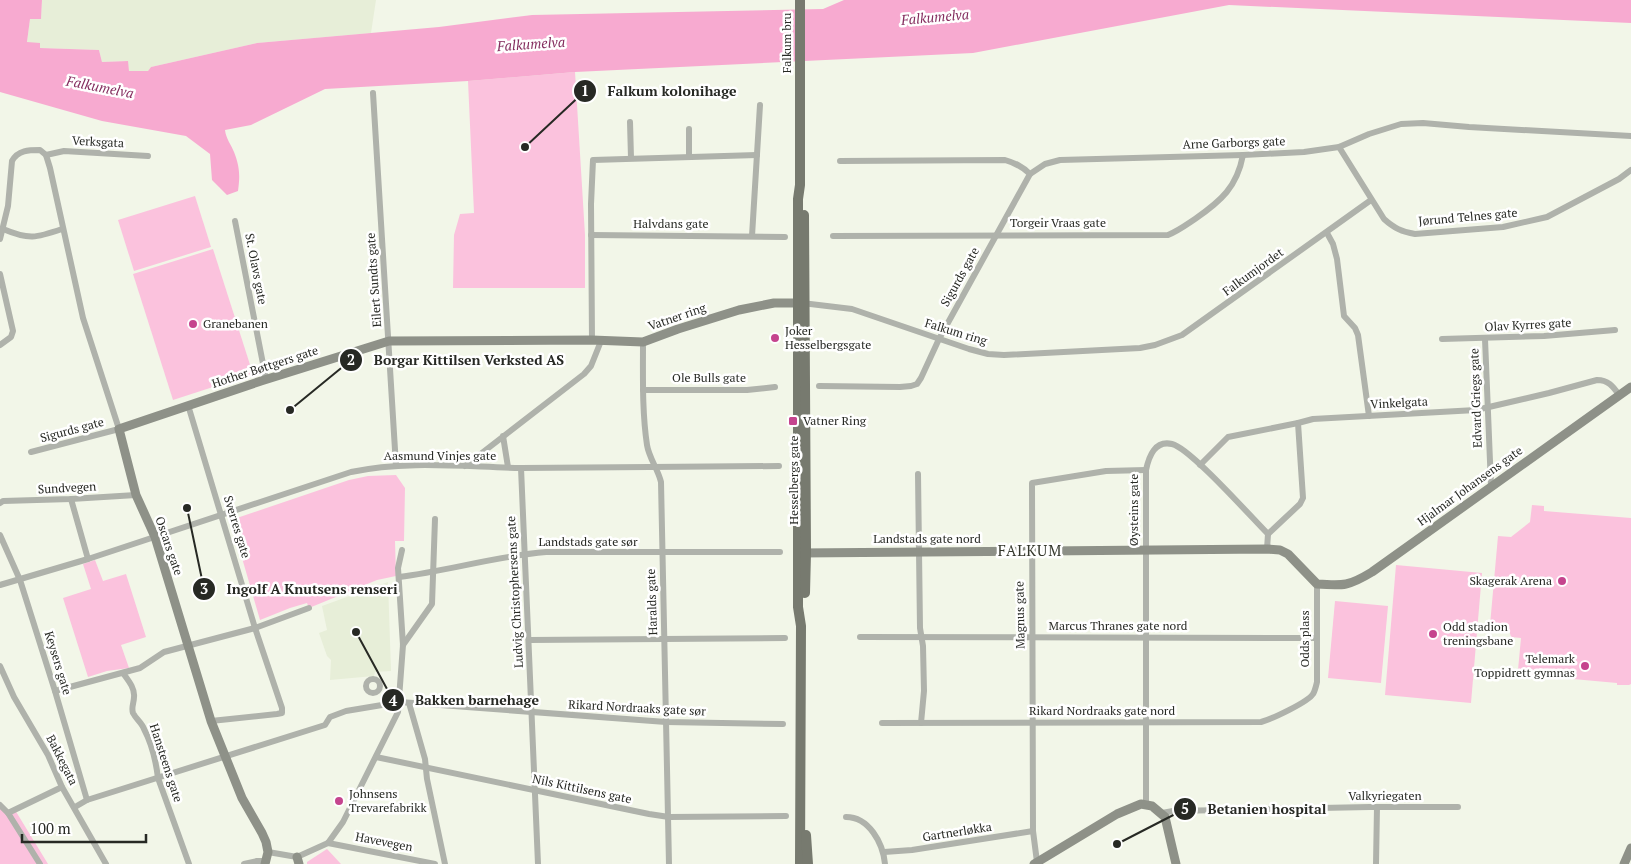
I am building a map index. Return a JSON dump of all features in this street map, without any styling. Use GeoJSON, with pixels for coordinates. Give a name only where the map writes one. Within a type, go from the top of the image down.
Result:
{"type":"FeatureCollection","features":[{"type":"Feature","properties":{"kind":"main road","name":"Falkum bru"},"geometry":{"type":"LineString","coordinates":[[799,1],[799,82]]}},
{"type":"Feature","properties":{"kind":"main road","name":"Hesselbergs gate"},"geometry":{"type":"LineString","coordinates":[[799,82],[800,184],[798,199],[802,303],[802,553],[798,607],[801,626],[801,792],[808,864]]}},
{"type":"Feature","properties":{"kind":"main road","name":"Hesselbergs gate"},"geometry":{"type":"LineString","coordinates":[[800,864],[799,807],[801,792]]}},
{"type":"Feature","properties":{"kind":"street","name":"Eilert Sundts gate"},"geometry":{"type":"LineString","coordinates":[[373,93],[396,466]]}},
{"type":"Feature","properties":{"kind":"street"},"geometry":{"type":"LineString","coordinates":[[752,236],[760,105]]}},
{"type":"Feature","properties":{"kind":"street"},"geometry":{"type":"LineString","coordinates":[[630,122],[631,158]]}},
{"type":"Feature","properties":{"kind":"street","name":"Arne Garborgs gate"},"geometry":{"type":"LineString","coordinates":[[1030,174],[1045,164],[1060,160],[1243,156],[1304,152],[1338,147],[1369,134],[1401,124],[1423,123],[1631,136]]}},
{"type":"Feature","properties":{"kind":"street"},"geometry":{"type":"LineString","coordinates":[[689,129],[693,157]]}},
{"type":"Feature","properties":{"kind":"street","name":"Jørund Telnes gate"},"geometry":{"type":"LineString","coordinates":[[1338,147],[1384,219],[1392,227],[1402,232],[1415,234],[1503,227],[1547,217],[1619,179],[1631,170]]}},
{"type":"Feature","properties":{"kind":"street","name":"Verksgata"},"geometry":{"type":"LineString","coordinates":[[0,239],[8,206],[12,161],[19,153],[64,151],[148,156]]}},
{"type":"Feature","properties":{"kind":"street","name":"Oscars gate"},"geometry":{"type":"LineString","coordinates":[[43,153],[83,318],[119,429],[136,495],[155,537],[224,757],[242,798],[262,833],[266,859]]}},
{"type":"Feature","properties":{"kind":"street"},"geometry":{"type":"LineString","coordinates":[[465,466],[584,374],[591,366],[596,340],[591,235],[593,160],[757,154]]}},
{"type":"Feature","properties":{"kind":"street","name":"Torgeir Vraas gate"},"geometry":{"type":"LineString","coordinates":[[833,236],[1168,235],[1180,230],[1224,197],[1235,181],[1243,156]]}},
{"type":"Feature","properties":{"kind":"street"},"geometry":{"type":"LineString","coordinates":[[840,161],[1005,160],[1024,168],[1030,174]]}},
{"type":"Feature","properties":{"kind":"street","name":"Sigurds gate"},"geometry":{"type":"LineString","coordinates":[[818,386],[911,386],[917,384],[922,378],[939,339],[1030,174]]}},
{"type":"Feature","properties":{"kind":"street","name":"Falkumjordet"},"geometry":{"type":"LineString","coordinates":[[1140,348],[1155,345],[1182,335],[1371,200]]}},
{"type":"Feature","properties":{"kind":"street","name":"St. Olavs gate"},"geometry":{"type":"LineString","coordinates":[[235,221],[266,379]]}},
{"type":"Feature","properties":{"kind":"street"},"geometry":{"type":"LineString","coordinates":[[3,230],[27,237],[43,236],[62,229]]}},
{"type":"Feature","properties":{"kind":"street"},"geometry":{"type":"LineString","coordinates":[[1327,233],[1333,244],[1344,316],[1358,334],[1369,416]]}},
{"type":"Feature","properties":{"kind":"street","name":"Halvdans gate"},"geometry":{"type":"LineString","coordinates":[[591,235],[785,237]]}},
{"type":"Feature","properties":{"kind":"street"},"geometry":{"type":"LineString","coordinates":[[0,274],[12,324],[11,337],[0,345]]}},
{"type":"Feature","properties":{"kind":"street","name":"Vatner ring"},"geometry":{"type":"LineString","coordinates":[[596,340],[643,342],[739,310],[774,303],[802,303]]}},
{"type":"Feature","properties":{"kind":"street","name":"Falkum ring"},"geometry":{"type":"LineString","coordinates":[[802,303],[852,309],[988,354],[1004,355],[1140,348]]}},
{"type":"Feature","properties":{"kind":"street","name":"Olav Kyrres gate"},"geometry":{"type":"LineString","coordinates":[[1442,339],[1485,339],[1615,330]]}},
{"type":"Feature","properties":{"kind":"street","name":"Edvard Griegs gate"},"geometry":{"type":"LineString","coordinates":[[1485,339],[1491,486]]}},
{"type":"Feature","properties":{"kind":"street","name":"Hother Bøttgers gate"},"geometry":{"type":"LineString","coordinates":[[119,429],[266,379],[389,341],[596,340]]}},
{"type":"Feature","properties":{"kind":"street","name":"Haralds gate"},"geometry":{"type":"LineString","coordinates":[[643,342],[643,390],[647,447],[661,482],[669,864]]}},
{"type":"Feature","properties":{"kind":"street","name":"Vinkelgata"},"geometry":{"type":"LineString","coordinates":[[1200,465],[1228,437],[1313,419],[1476,410],[1597,380],[1605,380],[1619,394]]}},
{"type":"Feature","properties":{"kind":"street","name":"Ole Bulls gate"},"geometry":{"type":"LineString","coordinates":[[643,390],[746,390],[775,387]]}},
{"type":"Feature","properties":{"kind":"street","name":"Hjalmar Johansens gate"},"geometry":{"type":"LineString","coordinates":[[1317,584],[1342,586],[1353,584],[1631,387]]}},
{"type":"Feature","properties":{"kind":"street","name":"Sverres gate"},"geometry":{"type":"LineString","coordinates":[[188,405],[282,708],[282,712],[277,714],[211,720]]}},
{"type":"Feature","properties":{"kind":"street"},"geometry":{"type":"LineString","coordinates":[[1298,423],[1303,498],[1300,504],[1268,534],[1267,549],[1280,550],[1288,554],[1317,584]]}},
{"type":"Feature","properties":{"kind":"street","name":"Sigurds gate"},"geometry":{"type":"LineString","coordinates":[[31,452],[119,429]]}},
{"type":"Feature","properties":{"kind":"street"},"geometry":{"type":"LineString","coordinates":[[502,436],[508,467]]}},
{"type":"Feature","properties":{"kind":"street","name":"Øysteins gate"},"geometry":{"type":"LineString","coordinates":[[1146,804],[1146,470],[1150,453],[1156,447],[1166,443],[1174,444],[1182,449],[1268,534]]}},
{"type":"Feature","properties":{"kind":"street","name":"Aasmund Vinjes gate"},"geometry":{"type":"LineString","coordinates":[[0,586],[352,472],[371,468],[396,466],[521,468],[779,466]]}},
{"type":"Feature","properties":{"kind":"street","name":"Ludvig Christophersens gate"},"geometry":{"type":"LineString","coordinates":[[521,468],[530,640],[538,864]]}},
{"type":"Feature","properties":{"kind":"street","name":"Magnus gate"},"geometry":{"type":"LineString","coordinates":[[1035,863],[1031,636],[1032,483],[1106,471],[1146,470]]}},
{"type":"Feature","properties":{"kind":"street"},"geometry":{"type":"LineString","coordinates":[[918,474],[921,638],[923,646],[924,691],[921,723]]}},
{"type":"Feature","properties":{"kind":"street","name":"Sundvegen"},"geometry":{"type":"LineString","coordinates":[[0,503],[3,501],[136,495]]}},
{"type":"Feature","properties":{"kind":"street"},"geometry":{"type":"LineString","coordinates":[[71,499],[88,559]]}},
{"type":"Feature","properties":{"kind":"street"},"geometry":{"type":"LineString","coordinates":[[403,645],[432,604],[435,519]]}},
{"type":"Feature","properties":{"kind":"street","name":"Keysers gate"},"geometry":{"type":"LineString","coordinates":[[0,534],[20,580],[87,800]]}},
{"type":"Feature","properties":{"kind":"street","name":"Landstads gate nord"},"geometry":{"type":"LineString","coordinates":[[802,553],[1267,549]]}},
{"type":"Feature","properties":{"kind":"street"},"geometry":{"type":"LineString","coordinates":[[244,864],[266,859],[298,861],[328,843],[343,822],[376,757],[398,712],[400,702],[403,645],[398,568],[402,550]]}},
{"type":"Feature","properties":{"kind":"street","name":"Landstads gate sør"},"geometry":{"type":"LineString","coordinates":[[399,577],[433,573],[525,554],[546,552],[780,552]]}},
{"type":"Feature","properties":{"kind":"street","name":"Odds plass"},"geometry":{"type":"LineString","coordinates":[[1314,694],[1317,682],[1317,584]]}},
{"type":"Feature","properties":{"kind":"street"},"geometry":{"type":"LineString","coordinates":[[55,691],[140,668],[164,652],[256,628],[309,608]]}},
{"type":"Feature","properties":{"kind":"street","name":"Marcus Thranes gate nord"},"geometry":{"type":"LineString","coordinates":[[860,637],[1316,638]]}},
{"type":"Feature","properties":{"kind":"street"},"geometry":{"type":"LineString","coordinates":[[530,640],[785,638]]}},
{"type":"Feature","properties":{"kind":"street","name":"Bakkegata"},"geometry":{"type":"LineString","coordinates":[[0,666],[14,697],[48,755],[62,787],[106,864]]}},
{"type":"Feature","properties":{"kind":"street","name":"Hansteens gate"},"geometry":{"type":"LineString","coordinates":[[123,673],[130,682],[134,694],[132,708],[134,715],[144,727],[156,764],[158,778],[189,864]]}},
{"type":"Feature","properties":{"kind":"street","name":"Rikard Nordraaks gate nord"},"geometry":{"type":"LineString","coordinates":[[882,723],[1261,722],[1300,704],[1314,694]]}},
{"type":"Feature","properties":{"kind":"street","name":"Rikard Nordraaks gate sør"},"geometry":{"type":"LineString","coordinates":[[75,807],[87,800],[325,725],[330,717],[346,712],[400,702],[666,722],[783,724]]}},
{"type":"Feature","properties":{"kind":"street"},"geometry":{"type":"LineString","coordinates":[[409,703],[427,768],[427,779],[445,864]]}},
{"type":"Feature","properties":{"kind":"street","name":"Nils Kittilsens gate"},"geometry":{"type":"LineString","coordinates":[[376,757],[669,817],[786,816]]}},
{"type":"Feature","properties":{"kind":"street"},"geometry":{"type":"LineString","coordinates":[[8,813],[62,787]]}},
{"type":"Feature","properties":{"kind":"street"},"geometry":{"type":"LineString","coordinates":[[1035,863],[1117,814],[1137,805],[1146,804],[1162,813],[1176,864]]}},
{"type":"Feature","properties":{"kind":"street"},"geometry":{"type":"LineString","coordinates":[[0,805],[8,813],[40,864]]}},
{"type":"Feature","properties":{"kind":"street"},"geometry":{"type":"LineString","coordinates":[[1376,807],[1376,864]]}},
{"type":"Feature","properties":{"kind":"street","name":"Valkyriegaten"},"geometry":{"type":"LineString","coordinates":[[1162,813],[1376,807],[1458,807]]}},
{"type":"Feature","properties":{"kind":"street"},"geometry":{"type":"LineString","coordinates":[[846,817],[857,818],[874,833],[884,852],[885,864]]}},
{"type":"Feature","properties":{"kind":"street","name":"Gartnerløkka"},"geometry":{"type":"LineString","coordinates":[[884,852],[912,850],[1033,831]]}},
{"type":"Feature","properties":{"kind":"street","name":"Havevegen"},"geometry":{"type":"LineString","coordinates":[[328,843],[435,864]]}},
{"type":"Feature","properties":{"kind":"street"},"geometry":{"type":"LineString","coordinates":[[1624,864],[1631,848]]}},
{"type":"Feature","properties":{"kind":"shaded area"},"geometry":{"type":"Polygon","coordinates":[[[42,0],[376,0],[371,33],[257,43],[151,67],[148,71],[129,71],[127,61],[102,62],[99,50],[40,48],[27,43],[30,18],[41,18],[42,0]]]}},
{"type":"Feature","properties":{"kind":"shaded area"},"geometry":{"type":"Polygon","coordinates":[[[575,72],[585,235],[585,288],[453,288],[454,235],[460,214],[474,213],[468,81],[575,72]]]}},
{"type":"Feature","properties":{"kind":"shaded area"},"geometry":{"type":"Polygon","coordinates":[[[195,196],[211,247],[134,271],[118,220],[195,196]]]}},
{"type":"Feature","properties":{"kind":"shaded area","name":"Granebanen"},"geometry":{"type":"Polygon","coordinates":[[[213,249],[253,374],[173,400],[133,274],[213,249]]]}},
{"type":"Feature","properties":{"kind":"shaded area"},"geometry":{"type":"Polygon","coordinates":[[[396,475],[405,488],[404,541],[395,541],[396,576],[377,580],[309,608],[307,603],[260,620],[231,520],[349,480],[368,476],[396,475]]]}},
{"type":"Feature","properties":{"kind":"shaded area","name":"Skagerak Arena"},"geometry":{"type":"Polygon","coordinates":[[[1532,505],[1544,506],[1544,511],[1631,518],[1631,684],[1617,685],[1617,683],[1551,677],[1551,679],[1539,678],[1539,676],[1526,675],[1526,671],[1518,670],[1521,638],[1511,637],[1508,626],[1490,625],[1498,536],[1511,537],[1530,522],[1532,505]]]}},
{"type":"Feature","properties":{"kind":"shaded area"},"geometry":{"type":"Polygon","coordinates":[[[95,560],[103,581],[126,574],[146,637],[121,645],[129,668],[107,671],[88,677],[63,598],[91,589],[83,564],[95,560]]]}},
{"type":"Feature","properties":{"kind":"shaded area","name":"Odd stadion treningsbane"},"geometry":{"type":"Polygon","coordinates":[[[1396,565],[1482,573],[1471,703],[1385,695],[1396,565]]]}},
{"type":"Feature","properties":{"kind":"shaded area"},"geometry":{"type":"Polygon","coordinates":[[[388,582],[391,671],[375,672],[374,676],[330,680],[331,660],[327,656],[319,633],[327,630],[322,606],[388,582]]]}},
{"type":"Feature","properties":{"kind":"shaded area"},"geometry":{"type":"Polygon","coordinates":[[[1335,601],[1388,606],[1381,683],[1328,678],[1335,601]]]}},
{"type":"Feature","properties":{"kind":"shaded area"},"geometry":{"type":"Polygon","coordinates":[[[0,805],[8,813],[15,810],[48,864],[0,864],[0,805]]]}},
{"type":"Feature","properties":{"kind":"shaded area"},"geometry":{"type":"Polygon","coordinates":[[[327,849],[341,864],[307,864],[307,862],[327,849]]]}},
{"type":"Feature","properties":{"kind":"water","name":"Falkumelva"},"geometry":{"type":"Polygon","coordinates":[[[0,0],[42,0],[41,19],[30,19],[27,42],[40,43],[40,48],[99,50],[102,62],[128,61],[129,71],[148,71],[151,67],[257,43],[439,27],[532,15],[823,9],[844,0],[1631,0],[1631,23],[1229,5],[973,53],[575,72],[468,81],[325,89],[251,125],[225,130],[236,157],[239,176],[238,191],[227,195],[212,180],[210,154],[186,136],[102,121],[0,92],[0,0]]]}},
{"type":"Feature","properties":{"kind":"place","name":"Falkum kolonihage"},"geometry":{"type":"Point","coordinates":[525,147]}},
{"type":"Feature","properties":{"kind":"place","name":"Granebanen"},"geometry":{"type":"Point","coordinates":[193,324]}},
{"type":"Feature","properties":{"kind":"place","name":"Joker Hesselbergsgate"},"geometry":{"type":"Point","coordinates":[775,338]}},
{"type":"Feature","properties":{"kind":"place","name":"Borgar Kittilsen Verksted AS"},"geometry":{"type":"Point","coordinates":[290,410]}},
{"type":"Feature","properties":{"kind":"place","name":"Vatner Ring"},"geometry":{"type":"Point","coordinates":[793,421]}},
{"type":"Feature","properties":{"kind":"place","name":"Ingolf A Knutsens renseri"},"geometry":{"type":"Point","coordinates":[187,508]}},
{"type":"Feature","properties":{"kind":"place","name":"Skagerak Arena"},"geometry":{"type":"Point","coordinates":[1562,581]}},
{"type":"Feature","properties":{"kind":"place","name":"Bakken barnehage"},"geometry":{"type":"Point","coordinates":[356,632]}},
{"type":"Feature","properties":{"kind":"place","name":"Odd stadion treningsbane"},"geometry":{"type":"Point","coordinates":[1433,634]}},
{"type":"Feature","properties":{"kind":"place","name":"Telemark Toppidrett gymnas"},"geometry":{"type":"Point","coordinates":[1585,666]}},
{"type":"Feature","properties":{"kind":"place","name":"Johnsens Trevarefabrikk"},"geometry":{"type":"Point","coordinates":[339,801]}},
{"type":"Feature","properties":{"kind":"place","name":"Betanien hospital"},"geometry":{"type":"Point","coordinates":[1117,844]}},
{"type":"Feature","properties":{"kind":"district","name":"FALKUM"},"geometry":{"type":"Point","coordinates":[1030,551]}}]}
